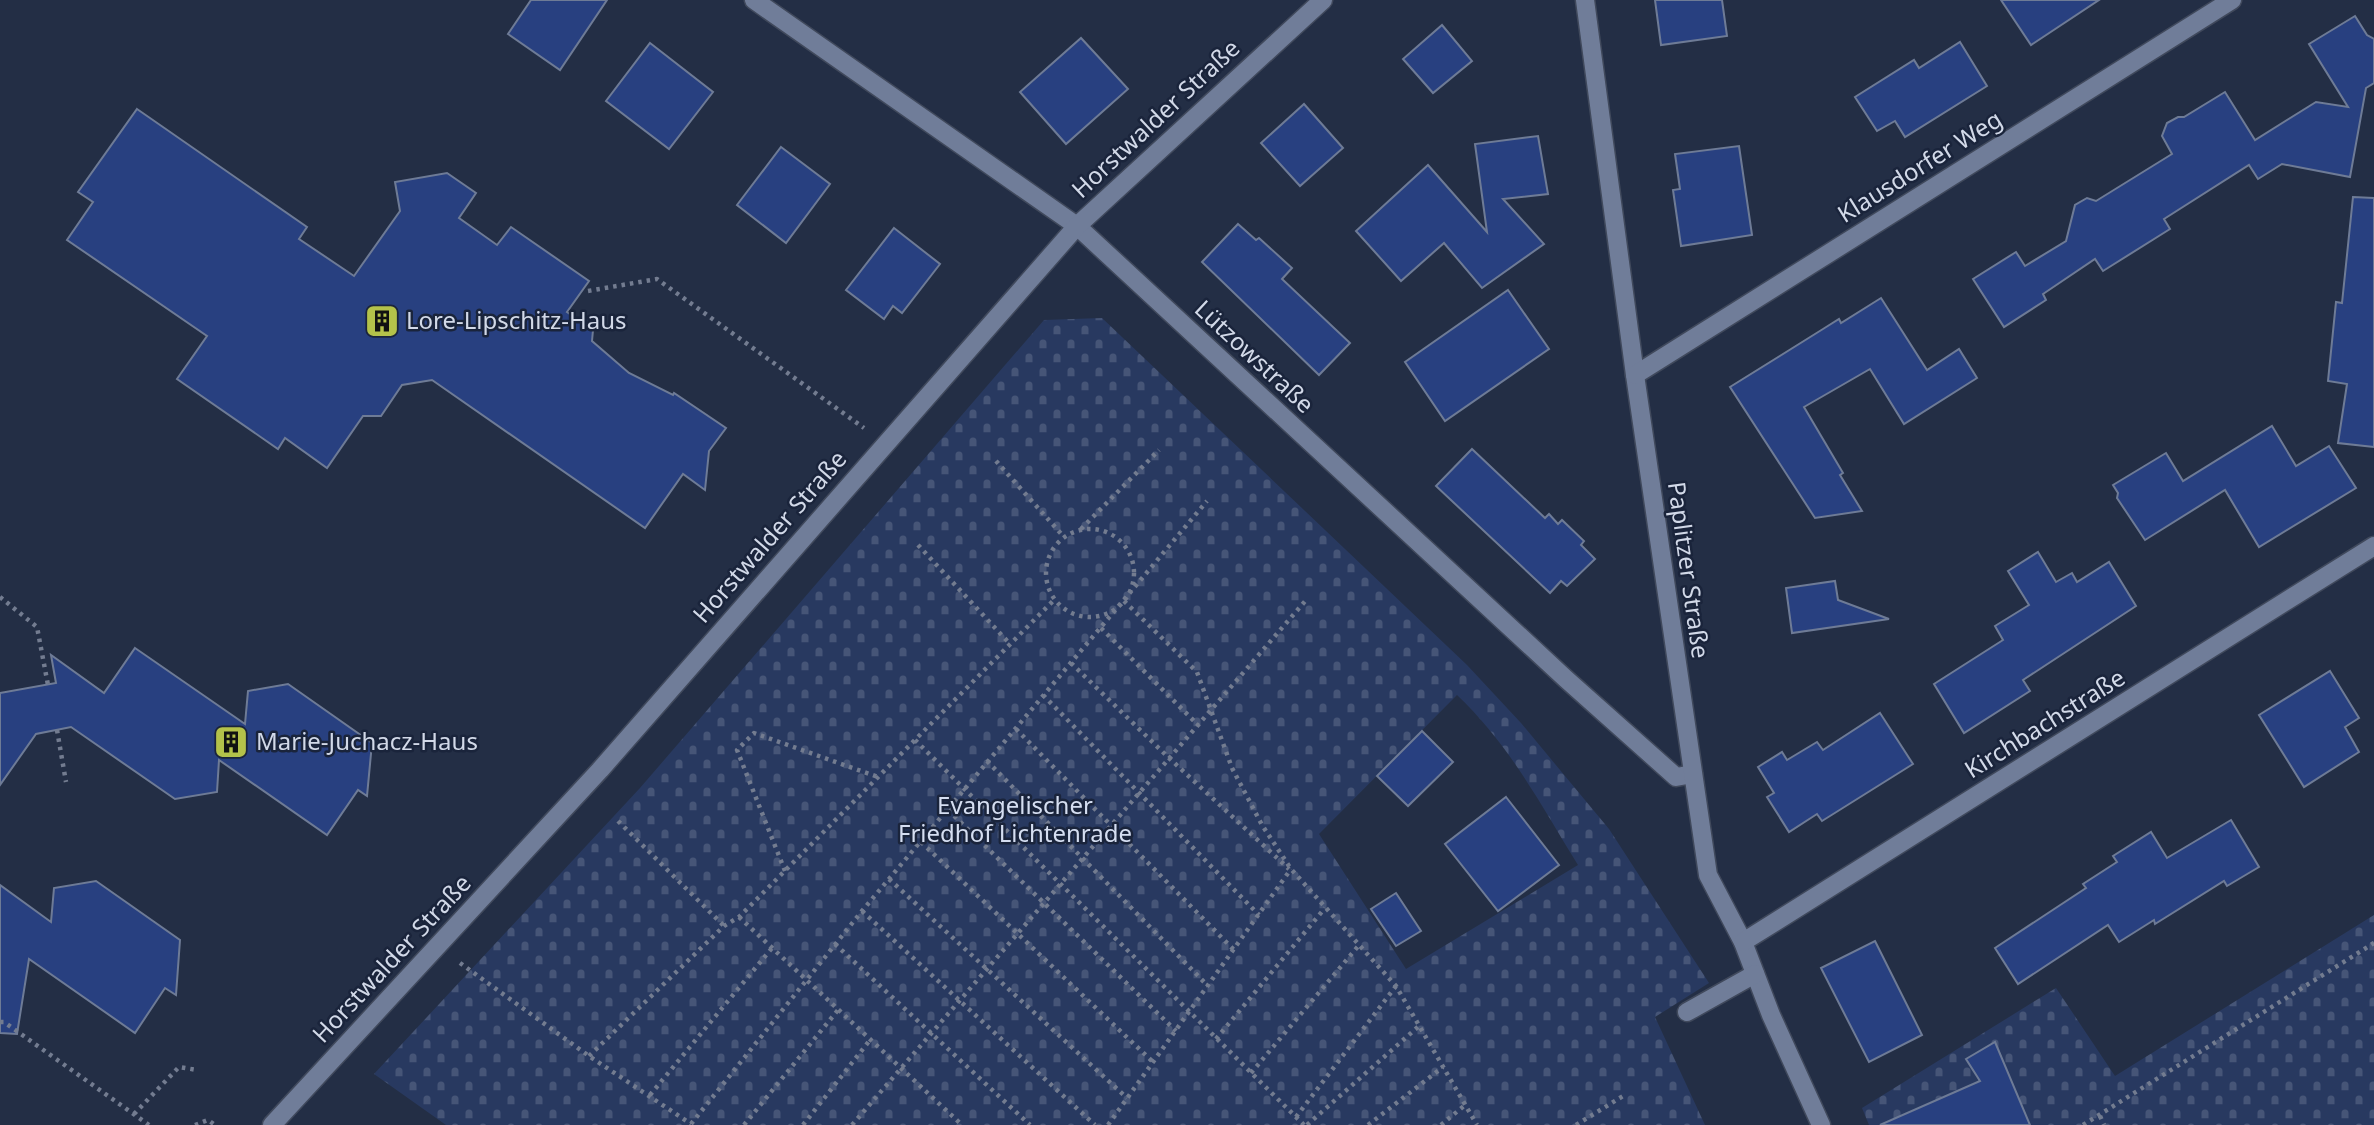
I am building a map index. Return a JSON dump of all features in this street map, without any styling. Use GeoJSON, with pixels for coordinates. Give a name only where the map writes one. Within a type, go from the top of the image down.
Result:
{"type":"FeatureCollection","features":[{"type":"Feature","properties":{"kind":"street","name":"Lützowstraße"},"geometry":{"type":"LineString","coordinates":[[754,0],[1076,226],[1566,679],[1676,777],[1693,774]]}},
{"type":"Feature","properties":{"kind":"street","name":"Horstwalder Straße"},"geometry":{"type":"LineString","coordinates":[[272,1125],[600,770],[1076,226],[1323,0]]}},
{"type":"Feature","properties":{"kind":"street","name":"Paplitzer Straße"},"geometry":{"type":"LineString","coordinates":[[1585,0],[1635,375],[1708,874],[1743,942],[1771,1015],[1821,1125]]}},
{"type":"Feature","properties":{"kind":"street","name":"Klausdorfer Weg"},"geometry":{"type":"LineString","coordinates":[[1635,375],[2232,0]]}},
{"type":"Feature","properties":{"kind":"street","name":"Kirchbachstraße"},"geometry":{"type":"LineString","coordinates":[[1743,942],[2374,546]]}},
{"type":"Feature","properties":{"kind":"street"},"geometry":{"type":"LineString","coordinates":[[1687,1012],[1755,974]]}},
{"type":"Feature","properties":{"kind":"path"},"geometry":{"type":"LineString","coordinates":[[588,291],[657,279],[884,443]]}},
{"type":"Feature","properties":{"kind":"path"},"geometry":{"type":"LineString","coordinates":[[1080,530],[1159,450]]}},
{"type":"Feature","properties":{"kind":"path"},"geometry":{"type":"LineString","coordinates":[[996,461],[1064,537]]}},
{"type":"Feature","properties":{"kind":"path"},"geometry":{"type":"LineString","coordinates":[[437,946],[589,1056],[692,1124],[862,911],[1207,500]]}},
{"type":"Feature","properties":{"kind":"path"},"geometry":{"type":"LineString","coordinates":[[1097,529],[1108,532],[1126,547],[1132,557],[1134,580],[1131,591],[1116,609],[1105,614],[1083,617],[1062,608],[1048,589],[1046,566],[1055,545],[1064,537],[1080,530],[1097,529]]}},
{"type":"Feature","properties":{"kind":"path"},"geometry":{"type":"LineString","coordinates":[[918,545],[1010,645]]}},
{"type":"Feature","properties":{"kind":"path"},"geometry":{"type":"LineString","coordinates":[[0,597],[37,627],[48,685]]}},
{"type":"Feature","properties":{"kind":"path"},"geometry":{"type":"LineString","coordinates":[[589,1056],[724,926],[739,917],[1055,599]]}},
{"type":"Feature","properties":{"kind":"path"},"geometry":{"type":"LineString","coordinates":[[852,1125],[1307,599]]}},
{"type":"Feature","properties":{"kind":"path"},"geometry":{"type":"LineString","coordinates":[[1124,601],[1197,672],[1232,768],[1262,825],[1291,870]]}},
{"type":"Feature","properties":{"kind":"path"},"geometry":{"type":"LineString","coordinates":[[1101,628],[1198,725]]}},
{"type":"Feature","properties":{"kind":"path"},"geometry":{"type":"LineString","coordinates":[[1071,663],[1291,870],[1360,944],[1396,986],[1477,1125]]}},
{"type":"Feature","properties":{"kind":"path"},"geometry":{"type":"LineString","coordinates":[[1043,695],[1259,915]]}},
{"type":"Feature","properties":{"kind":"path"},"geometry":{"type":"LineString","coordinates":[[1015,729],[1234,950]]}},
{"type":"Feature","properties":{"kind":"path"},"geometry":{"type":"LineString","coordinates":[[57,730],[66,782]]}},
{"type":"Feature","properties":{"kind":"path"},"geometry":{"type":"LineString","coordinates":[[785,871],[737,750],[754,733],[878,777]]}},
{"type":"Feature","properties":{"kind":"path"},"geometry":{"type":"LineString","coordinates":[[915,740],[1306,1125],[1419,1026]]}},
{"type":"Feature","properties":{"kind":"path"},"geometry":{"type":"LineString","coordinates":[[988,761],[1208,986]]}},
{"type":"Feature","properties":{"kind":"path"},"geometry":{"type":"LineString","coordinates":[[947,810],[1176,1031]]}},
{"type":"Feature","properties":{"kind":"path"},"geometry":{"type":"LineString","coordinates":[[618,821],[724,926]]}},
{"type":"Feature","properties":{"kind":"path"},"geometry":{"type":"LineString","coordinates":[[920,842],[1153,1062]]}},
{"type":"Feature","properties":{"kind":"path"},"geometry":{"type":"LineString","coordinates":[[1108,1125],[1291,870]]}},
{"type":"Feature","properties":{"kind":"path"},"geometry":{"type":"LineString","coordinates":[[889,879],[1127,1098]]}},
{"type":"Feature","properties":{"kind":"path"},"geometry":{"type":"LineString","coordinates":[[1216,1039],[1325,908]]}},
{"type":"Feature","properties":{"kind":"path"},"geometry":{"type":"LineString","coordinates":[[862,911],[1095,1125]]}},
{"type":"Feature","properties":{"kind":"path"},"geometry":{"type":"LineString","coordinates":[[739,917],[962,1125]]}},
{"type":"Feature","properties":{"kind":"path"},"geometry":{"type":"LineString","coordinates":[[2083,1125],[2374,943]]}},
{"type":"Feature","properties":{"kind":"path"},"geometry":{"type":"LineString","coordinates":[[835,944],[1030,1125]]}},
{"type":"Feature","properties":{"kind":"path"},"geometry":{"type":"LineString","coordinates":[[1251,1073],[1360,944]]}},
{"type":"Feature","properties":{"kind":"path"},"geometry":{"type":"LineString","coordinates":[[650,1095],[772,948]]}},
{"type":"Feature","properties":{"kind":"path"},"geometry":{"type":"LineString","coordinates":[[1296,1118],[1396,986]]}},
{"type":"Feature","properties":{"kind":"path"},"geometry":{"type":"LineString","coordinates":[[744,1125],[838,1010]]}},
{"type":"Feature","properties":{"kind":"path"},"geometry":{"type":"LineString","coordinates":[[0,1022],[4,1022],[149,1125]]}},
{"type":"Feature","properties":{"kind":"path"},"geometry":{"type":"LineString","coordinates":[[803,1125],[870,1040]]}},
{"type":"Feature","properties":{"kind":"path"},"geometry":{"type":"LineString","coordinates":[[134,1114],[179,1067],[197,1070]]}},
{"type":"Feature","properties":{"kind":"path"},"geometry":{"type":"LineString","coordinates":[[1368,1125],[1443,1067]]}},
{"type":"Feature","properties":{"kind":"path"},"geometry":{"type":"LineString","coordinates":[[1576,1125],[1623,1096]]}},
{"type":"Feature","properties":{"kind":"path"},"geometry":{"type":"LineString","coordinates":[[1440,1125],[1465,1105]]}},
{"type":"Feature","properties":{"kind":"path"},"geometry":{"type":"LineString","coordinates":[[2100,1116],[2104,1125]]}},
{"type":"Feature","properties":{"kind":"path"},"geometry":{"type":"LineString","coordinates":[[195,1125],[208,1120],[215,1125]]}},
{"type":"Feature","properties":{"kind":"green space","name":"Evangelischer Friedhof Lichtenrade"},"geometry":{"type":"Polygon","coordinates":[[[1102,318],[1467,665],[1521,723],[1609,829],[1709,983],[1655,1017],[1705,1125],[446,1125],[374,1074],[640,788],[1044,320],[1102,318]],[[1457,695],[1319,834],[1406,969],[1578,865],[1523,776],[1476,714],[1457,695]]]}},
{"type":"Feature","properties":{"kind":"green space"},"geometry":{"type":"Polygon","coordinates":[[[2374,915],[2374,1125],[1869,1125],[1862,1108],[2056,988],[2115,1076],[2374,915]]]}},
{"type":"Feature","properties":{"kind":"building"},"geometry":{"type":"Polygon","coordinates":[[[531,0],[607,0],[560,70],[508,34],[531,0]]]}},
{"type":"Feature","properties":{"kind":"building"},"geometry":{"type":"Polygon","coordinates":[[[1655,0],[1722,0],[1727,36],[1661,45],[1655,0]]]}},
{"type":"Feature","properties":{"kind":"building"},"geometry":{"type":"Polygon","coordinates":[[[2001,0],[2099,0],[2031,45],[2001,0]]]}},
{"type":"Feature","properties":{"kind":"building"},"geometry":{"type":"Polygon","coordinates":[[[2355,16],[2367,35],[2374,39],[2374,83],[2366,88],[2350,177],[2282,164],[2258,179],[2249,165],[2164,219],[2170,229],[2103,271],[2095,259],[2043,294],[2046,300],[2004,327],[1973,279],[2016,252],[2025,266],[2066,241],[2075,205],[2087,198],[2096,201],[2172,154],[2162,136],[2167,123],[2184,117],[2225,92],[2255,140],[2316,102],[2348,107],[2309,44],[2355,16]]]}},
{"type":"Feature","properties":{"kind":"building"},"geometry":{"type":"Polygon","coordinates":[[[1442,25],[1472,61],[1433,93],[1403,59],[1442,25]]]}},
{"type":"Feature","properties":{"kind":"building"},"geometry":{"type":"Polygon","coordinates":[[[1081,38],[1128,89],[1066,144],[1020,92],[1081,38]]]}},
{"type":"Feature","properties":{"kind":"building"},"geometry":{"type":"Polygon","coordinates":[[[1960,42],[1987,86],[1905,137],[1895,121],[1877,131],[1855,97],[1914,60],[1919,68],[1960,42]]]}},
{"type":"Feature","properties":{"kind":"building"},"geometry":{"type":"Polygon","coordinates":[[[650,43],[713,92],[669,149],[606,101],[650,43]]]}},
{"type":"Feature","properties":{"kind":"building"},"geometry":{"type":"Polygon","coordinates":[[[1304,104],[1343,148],[1300,186],[1261,143],[1304,104]]]}},
{"type":"Feature","properties":{"kind":"building","name":"Lore-Lipschitz-Haus"},"geometry":{"type":"Polygon","coordinates":[[[137,109],[307,227],[299,239],[354,276],[400,211],[395,182],[447,173],[476,193],[459,218],[497,245],[511,227],[589,281],[567,312],[593,330],[592,341],[629,373],[673,395],[674,393],[726,428],[709,451],[705,490],[683,474],[645,528],[432,380],[402,385],[381,416],[363,416],[327,468],[285,438],[278,449],[177,379],[207,336],[67,240],[93,202],[78,192],[137,109]]]}},
{"type":"Feature","properties":{"kind":"building"},"geometry":{"type":"Polygon","coordinates":[[[1538,136],[1548,194],[1503,199],[1544,244],[1482,288],[1444,243],[1401,281],[1356,231],[1428,165],[1487,232],[1475,144],[1538,136]]]}},
{"type":"Feature","properties":{"kind":"building"},"geometry":{"type":"Polygon","coordinates":[[[1739,146],[1752,235],[1681,246],[1673,190],[1680,189],[1675,154],[1739,146]]]}},
{"type":"Feature","properties":{"kind":"building"},"geometry":{"type":"Polygon","coordinates":[[[781,147],[830,184],[786,243],[737,205],[781,147]]]}},
{"type":"Feature","properties":{"kind":"building"},"geometry":{"type":"Polygon","coordinates":[[[2353,197],[2374,198],[2374,447],[2338,443],[2347,384],[2328,381],[2336,302],[2342,303],[2353,197]]]}},
{"type":"Feature","properties":{"kind":"building"},"geometry":{"type":"Polygon","coordinates":[[[1238,224],[1256,240],[1259,238],[1292,268],[1282,279],[1350,343],[1319,375],[1202,262],[1238,224]]]}},
{"type":"Feature","properties":{"kind":"building"},"geometry":{"type":"Polygon","coordinates":[[[894,228],[940,264],[902,313],[893,306],[884,319],[846,290],[894,228]]]}},
{"type":"Feature","properties":{"kind":"building"},"geometry":{"type":"Polygon","coordinates":[[[1508,290],[1549,349],[1445,421],[1405,362],[1508,290]]]}},
{"type":"Feature","properties":{"kind":"building"},"geometry":{"type":"Polygon","coordinates":[[[1881,298],[1927,370],[1959,349],[1977,378],[1904,424],[1870,369],[1804,407],[1862,511],[1815,518],[1730,387],[1839,319],[1841,323],[1881,298]]]}},
{"type":"Feature","properties":{"kind":"building"},"geometry":{"type":"Polygon","coordinates":[[[2272,426],[2296,466],[2329,446],[2356,488],[2259,547],[2225,490],[2145,540],[2117,498],[2118,493],[2113,485],[2166,453],[2183,481],[2272,426]]]}},
{"type":"Feature","properties":{"kind":"building"},"geometry":{"type":"Polygon","coordinates":[[[1472,449],[1545,518],[1549,514],[1558,524],[1562,520],[1584,541],[1581,545],[1595,559],[1567,586],[1561,581],[1550,593],[1436,486],[1472,449]]]}},
{"type":"Feature","properties":{"kind":"building"},"geometry":{"type":"Polygon","coordinates":[[[2038,552],[2056,582],[2072,573],[2077,582],[2109,562],[2136,606],[2023,680],[2030,691],[1964,733],[1934,684],[2003,640],[1995,626],[2029,605],[2008,571],[2038,552]]]}},
{"type":"Feature","properties":{"kind":"building"},"geometry":{"type":"Polygon","coordinates":[[[1835,581],[1838,600],[1889,619],[1792,633],[1786,588],[1835,581]]]}},
{"type":"Feature","properties":{"kind":"building","name":"Marie-Juchacz-Haus"},"geometry":{"type":"Polygon","coordinates":[[[135,648],[245,724],[248,691],[288,684],[372,743],[367,796],[358,790],[327,835],[219,760],[217,792],[175,799],[71,727],[36,734],[0,785],[0,693],[56,683],[51,655],[104,693],[135,648]]]}},
{"type":"Feature","properties":{"kind":"building"},"geometry":{"type":"Polygon","coordinates":[[[2330,671],[2359,718],[2345,727],[2359,752],[2304,787],[2259,715],[2330,671]]]}},
{"type":"Feature","properties":{"kind":"building"},"geometry":{"type":"Polygon","coordinates":[[[1880,713],[1913,764],[1822,821],[1817,814],[1789,832],[1767,797],[1774,793],[1758,767],[1782,752],[1787,760],[1817,742],[1823,750],[1880,713]]]}},
{"type":"Feature","properties":{"kind":"building"},"geometry":{"type":"Polygon","coordinates":[[[1422,731],[1453,762],[1408,806],[1377,776],[1422,731]]]}},
{"type":"Feature","properties":{"kind":"building"},"geometry":{"type":"Polygon","coordinates":[[[1506,797],[1559,865],[1498,911],[1445,844],[1506,797]]]}},
{"type":"Feature","properties":{"kind":"building"},"geometry":{"type":"Polygon","coordinates":[[[2231,820],[2259,867],[2227,886],[2224,881],[2155,924],[2154,920],[2119,942],[2108,925],[2018,984],[1995,948],[2086,888],[2083,884],[2117,862],[2113,856],[2151,832],[2167,858],[2231,820]]]}},
{"type":"Feature","properties":{"kind":"building"},"geometry":{"type":"Polygon","coordinates":[[[96,881],[180,940],[176,995],[165,988],[135,1033],[29,959],[17,1034],[0,1033],[0,885],[51,922],[54,888],[96,881]]]}},
{"type":"Feature","properties":{"kind":"building"},"geometry":{"type":"Polygon","coordinates":[[[1396,893],[1421,931],[1396,946],[1371,909],[1396,893]]]}},
{"type":"Feature","properties":{"kind":"building"},"geometry":{"type":"Polygon","coordinates":[[[1875,941],[1922,1035],[1869,1062],[1821,968],[1875,941]]]}},
{"type":"Feature","properties":{"kind":"building"},"geometry":{"type":"Polygon","coordinates":[[[1995,1042],[2030,1125],[1880,1125],[1980,1081],[1966,1059],[1995,1042]]]}},
{"type":"Feature","properties":{"kind":"place","name":"Lore-Lipschitz-Haus"},"geometry":{"type":"Point","coordinates":[382,321]}},
{"type":"Feature","properties":{"kind":"place","name":"Marie-Juchacz-Haus"},"geometry":{"type":"Point","coordinates":[231,742]}}]}
